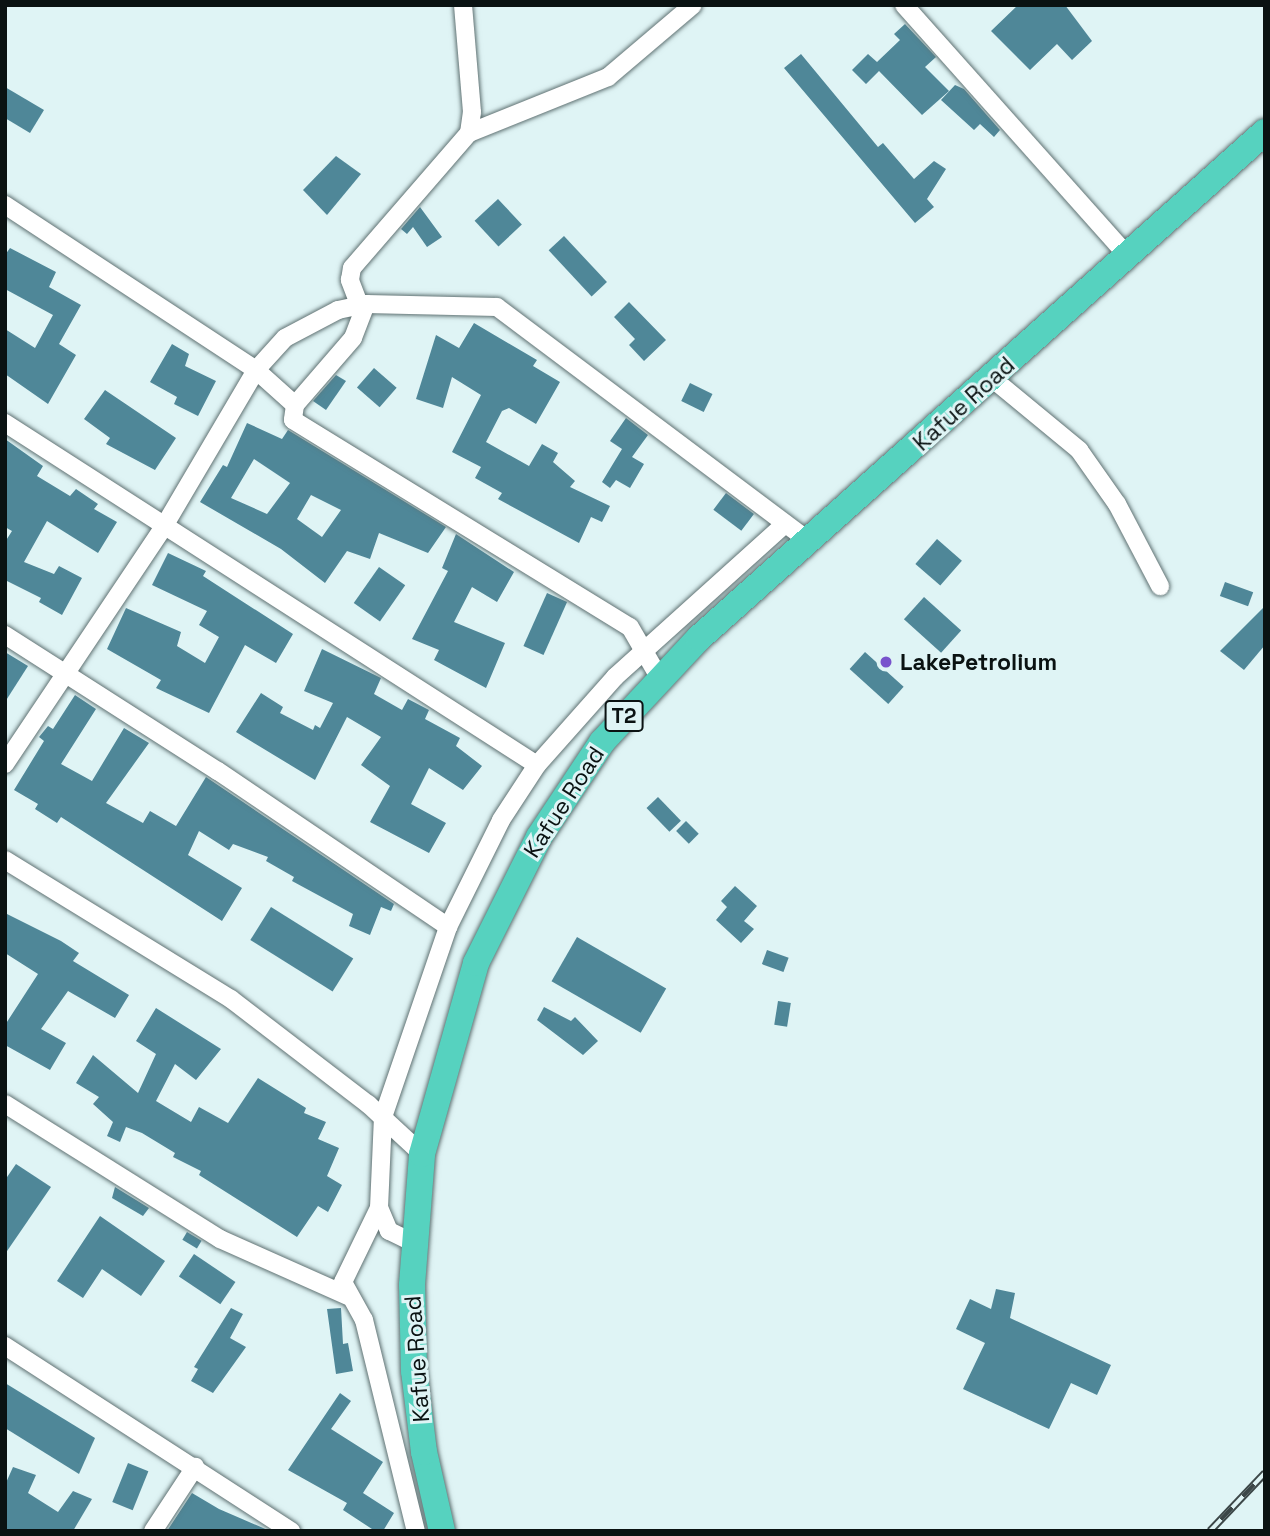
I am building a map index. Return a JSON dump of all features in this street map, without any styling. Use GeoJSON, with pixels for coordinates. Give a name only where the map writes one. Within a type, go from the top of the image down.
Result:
{"type":"FeatureCollection","features":[{"type":"Feature","properties":{"kind":"highway","name":"Kafue Road"},"geometry":{"type":"LineString","coordinates":[[442,1531],[424,1452],[414,1371],[414,1243],[422,1154],[464,996],[508,894],[574,782],[659,677],[1265,132]]}},
{"type":"Feature","properties":{"kind":"street"},"geometry":{"type":"LineString","coordinates":[[463,5],[469,133]]}},
{"type":"Feature","properties":{"kind":"street"},"geometry":{"type":"LineString","coordinates":[[659,677],[645,658],[644,648],[630,627],[297,425],[292,412],[295,405],[346,349],[363,304],[350,280],[352,268],[469,133],[608,77],[693,5]]}},
{"type":"Feature","properties":{"kind":"street"},"geometry":{"type":"LineString","coordinates":[[904,5],[1127,255]]}},
{"type":"Feature","properties":{"kind":"street"},"geometry":{"type":"LineString","coordinates":[[5,205],[256,370],[295,405]]}},
{"type":"Feature","properties":{"kind":"street"},"geometry":{"type":"LineString","coordinates":[[5,764],[163,528],[256,370],[270,352],[301,327],[363,304],[489,306],[505,311],[809,541]]}},
{"type":"Feature","properties":{"kind":"street"},"geometry":{"type":"LineString","coordinates":[[993,379],[1079,450],[1117,504],[1160,586]]}},
{"type":"Feature","properties":{"kind":"street"},"geometry":{"type":"LineString","coordinates":[[5,423],[163,528],[537,765]]}},
{"type":"Feature","properties":{"kind":"street"},"geometry":{"type":"LineString","coordinates":[[416,1531],[364,1320],[348,1296],[343,1282],[379,1208],[383,1117],[448,927],[501,820],[537,765],[644,648],[785,524]]}},
{"type":"Feature","properties":{"kind":"street"},"geometry":{"type":"LineString","coordinates":[[5,635],[65,672],[448,927]]}},
{"type":"Feature","properties":{"kind":"street"},"geometry":{"type":"LineString","coordinates":[[5,860],[231,999],[383,1117],[422,1154]]}},
{"type":"Feature","properties":{"kind":"street"},"geometry":{"type":"LineString","coordinates":[[5,1104],[220,1239],[348,1296]]}},
{"type":"Feature","properties":{"kind":"street"},"geometry":{"type":"LineString","coordinates":[[379,1208],[389,1231],[414,1243]]}},
{"type":"Feature","properties":{"kind":"street"},"geometry":{"type":"LineString","coordinates":[[5,1346],[291,1531]]}},
{"type":"Feature","properties":{"kind":"street"},"geometry":{"type":"LineString","coordinates":[[153,1531],[194,1467]]}},
{"type":"Feature","properties":{"kind":"building"},"geometry":{"type":"Polygon","coordinates":[[[1018,5],[1065,5],[1092,41],[1072,60],[1057,44],[1030,70],[991,31],[1018,5]]]}},
{"type":"Feature","properties":{"kind":"building"},"geometry":{"type":"Polygon","coordinates":[[[905,24],[936,57],[925,67],[949,91],[922,115],[879,71],[866,84],[852,70],[868,54],[877,62],[900,40],[894,34],[905,24]]]}},
{"type":"Feature","properties":{"kind":"building"},"geometry":{"type":"Polygon","coordinates":[[[801,54],[878,147],[883,143],[914,179],[934,161],[946,169],[927,199],[934,207],[915,223],[784,68],[801,54]]]}},
{"type":"Feature","properties":{"kind":"building"},"geometry":{"type":"Polygon","coordinates":[[[955,85],[964,89],[1000,130],[994,137],[980,124],[974,130],[941,100],[955,85]]]}},
{"type":"Feature","properties":{"kind":"building"},"geometry":{"type":"Polygon","coordinates":[[[5,87],[44,110],[30,133],[5,118],[5,87]]]}},
{"type":"Feature","properties":{"kind":"building"},"geometry":{"type":"Polygon","coordinates":[[[336,156],[361,174],[327,215],[303,190],[336,156]]]}},
{"type":"Feature","properties":{"kind":"building"},"geometry":{"type":"Polygon","coordinates":[[[498,199],[522,225],[498,246],[475,221],[498,199]]]}},
{"type":"Feature","properties":{"kind":"building"},"geometry":{"type":"Polygon","coordinates":[[[420,207],[442,237],[427,247],[413,227],[407,234],[401,229],[420,207]]]}},
{"type":"Feature","properties":{"kind":"building"},"geometry":{"type":"Polygon","coordinates":[[[564,236],[607,282],[592,296],[549,250],[564,236]]]}},
{"type":"Feature","properties":{"kind":"building"},"geometry":{"type":"Polygon","coordinates":[[[10,248],[56,272],[49,287],[81,305],[59,344],[76,355],[48,404],[5,374],[5,329],[35,348],[53,315],[5,289],[5,255],[10,248]]]}},
{"type":"Feature","properties":{"kind":"building"},"geometry":{"type":"Polygon","coordinates":[[[629,302],[666,340],[644,361],[629,345],[635,339],[614,317],[629,302]]]}},
{"type":"Feature","properties":{"kind":"building"},"geometry":{"type":"Polygon","coordinates":[[[474,323],[537,360],[533,366],[560,382],[536,424],[509,408],[502,411],[486,442],[529,466],[542,444],[558,453],[553,462],[575,481],[570,487],[610,506],[602,522],[591,517],[579,543],[498,499],[502,493],[475,478],[481,467],[452,452],[481,395],[452,377],[443,408],[416,399],[436,335],[459,348],[474,323]]]}},
{"type":"Feature","properties":{"kind":"building"},"geometry":{"type":"Polygon","coordinates":[[[172,344],[189,354],[185,366],[216,381],[198,416],[174,404],[177,397],[150,382],[172,344]]]}},
{"type":"Feature","properties":{"kind":"building"},"geometry":{"type":"Polygon","coordinates":[[[374,368],[397,388],[380,407],[357,388],[374,368]]]}},
{"type":"Feature","properties":{"kind":"building"},"geometry":{"type":"Polygon","coordinates":[[[336,375],[346,381],[326,410],[313,401],[336,375]]]}},
{"type":"Feature","properties":{"kind":"building"},"geometry":{"type":"Polygon","coordinates":[[[690,383],[712,394],[704,412],[681,401],[690,383]]]}},
{"type":"Feature","properties":{"kind":"building"},"geometry":{"type":"Polygon","coordinates":[[[105,390],[176,438],[155,470],[106,444],[110,438],[84,419],[105,390]]]}},
{"type":"Feature","properties":{"kind":"building"},"geometry":{"type":"Polygon","coordinates":[[[626,418],[648,435],[632,457],[644,464],[630,488],[616,480],[610,488],[602,482],[622,449],[610,441],[626,418]]]}},
{"type":"Feature","properties":{"kind":"building"},"geometry":{"type":"Polygon","coordinates":[[[247,423],[282,439],[288,430],[446,527],[428,553],[379,533],[370,559],[347,551],[325,583],[281,549],[200,502],[223,465],[227,467],[247,423]],[[254,459],[231,498],[267,514],[290,483],[254,459]],[[311,495],[297,519],[322,537],[341,510],[311,495]]]}},
{"type":"Feature","properties":{"kind":"building"},"geometry":{"type":"Polygon","coordinates":[[[5,439],[43,466],[37,476],[70,496],[76,489],[98,504],[94,509],[117,522],[98,553],[47,521],[24,562],[54,574],[59,566],[82,578],[62,615],[39,602],[41,598],[5,580],[5,542],[12,531],[5,527],[5,439]]]}},
{"type":"Feature","properties":{"kind":"building"},"geometry":{"type":"Polygon","coordinates":[[[726,493],[754,514],[741,531],[713,510],[726,493]]]}},
{"type":"Feature","properties":{"kind":"building"},"geometry":{"type":"Polygon","coordinates":[[[456,534],[514,572],[497,602],[472,587],[454,622],[505,643],[486,688],[434,660],[439,650],[412,639],[448,571],[442,568],[456,534]]]}},
{"type":"Feature","properties":{"kind":"building"},"geometry":{"type":"Polygon","coordinates":[[[937,539],[962,561],[940,586],[915,564],[937,539]]]}},
{"type":"Feature","properties":{"kind":"building"},"geometry":{"type":"Polygon","coordinates":[[[168,553],[206,571],[203,576],[293,634],[276,663],[245,645],[209,713],[156,688],[161,680],[107,649],[126,608],[181,632],[177,646],[205,663],[219,637],[199,625],[207,611],[152,585],[168,553]]]}},
{"type":"Feature","properties":{"kind":"building"},"geometry":{"type":"Polygon","coordinates":[[[379,567],[405,585],[380,621],[354,603],[379,567]]]}},
{"type":"Feature","properties":{"kind":"building"},"geometry":{"type":"Polygon","coordinates":[[[1225,582],[1253,592],[1248,606],[1220,596],[1225,582]]]}},
{"type":"Feature","properties":{"kind":"building"},"geometry":{"type":"Polygon","coordinates":[[[547,593],[567,602],[544,655],[523,646],[547,593]]]}},
{"type":"Feature","properties":{"kind":"building"},"geometry":{"type":"Polygon","coordinates":[[[924,597],[961,630],[941,653],[904,619],[924,597]]]}},
{"type":"Feature","properties":{"kind":"building"},"geometry":{"type":"Polygon","coordinates":[[[1265,606],[1265,645],[1244,670],[1220,651],[1265,606]]]}},
{"type":"Feature","properties":{"kind":"building"},"geometry":{"type":"Polygon","coordinates":[[[322,649],[381,678],[374,694],[402,710],[408,699],[429,710],[425,719],[460,738],[456,746],[482,766],[463,790],[429,768],[411,804],[446,823],[429,853],[370,822],[390,786],[361,765],[381,737],[347,717],[315,780],[236,732],[261,693],[283,707],[280,713],[313,730],[315,725],[320,728],[333,703],[304,691],[322,649]]]}},
{"type":"Feature","properties":{"kind":"building"},"geometry":{"type":"Polygon","coordinates":[[[5,652],[28,666],[5,702],[5,652]]]}},
{"type":"Feature","properties":{"kind":"building"},"geometry":{"type":"Polygon","coordinates":[[[865,652],[904,687],[888,704],[850,669],[865,652]]]}},
{"type":"Feature","properties":{"kind":"building"},"geometry":{"type":"Polygon","coordinates":[[[75,695],[96,709],[61,764],[92,781],[124,728],[149,743],[106,803],[143,823],[150,811],[176,826],[206,777],[394,904],[391,911],[381,907],[370,935],[349,926],[353,914],[292,881],[294,877],[266,861],[268,857],[233,844],[229,850],[199,831],[188,855],[242,888],[222,921],[61,817],[57,823],[35,809],[38,804],[14,790],[44,741],[39,737],[48,726],[53,729],[75,695]]]}},
{"type":"Feature","properties":{"kind":"building"},"geometry":{"type":"Polygon","coordinates":[[[658,797],[681,821],[669,832],[646,808],[658,797]]]}},
{"type":"Feature","properties":{"kind":"building"},"geometry":{"type":"Polygon","coordinates":[[[686,821],[699,834],[689,844],[676,831],[686,821]]]}},
{"type":"Feature","properties":{"kind":"building"},"geometry":{"type":"Polygon","coordinates":[[[735,886],[757,906],[744,921],[754,929],[741,943],[716,920],[727,907],[721,901],[735,886]]]}},
{"type":"Feature","properties":{"kind":"building"},"geometry":{"type":"Polygon","coordinates":[[[271,907],[353,958],[333,991],[250,940],[271,907]]]}},
{"type":"Feature","properties":{"kind":"building"},"geometry":{"type":"Polygon","coordinates":[[[5,913],[61,941],[79,953],[73,961],[129,995],[115,1018],[68,991],[41,1029],[66,1043],[50,1070],[5,1045],[5,1025],[38,974],[5,953],[5,913]]]}},
{"type":"Feature","properties":{"kind":"building"},"geometry":{"type":"Polygon","coordinates":[[[577,937],[666,988],[641,1033],[552,981],[577,937]]]}},
{"type":"Feature","properties":{"kind":"building"},"geometry":{"type":"Polygon","coordinates":[[[767,950],[789,958],[783,972],[762,964],[767,950]]]}},
{"type":"Feature","properties":{"kind":"building"},"geometry":{"type":"Polygon","coordinates":[[[778,1001],[791,1003],[787,1027],[774,1025],[778,1001]]]}},
{"type":"Feature","properties":{"kind":"building"},"geometry":{"type":"Polygon","coordinates":[[[544,1007],[571,1021],[575,1017],[598,1041],[583,1055],[537,1020],[544,1007]]]}},
{"type":"Feature","properties":{"kind":"building"},"geometry":{"type":"Polygon","coordinates":[[[156,1008],[221,1049],[196,1080],[175,1064],[156,1101],[191,1122],[199,1107],[228,1123],[258,1078],[306,1108],[304,1113],[326,1122],[318,1139],[339,1148],[327,1176],[342,1185],[328,1212],[318,1206],[297,1237],[199,1175],[201,1171],[173,1157],[175,1153],[142,1133],[126,1127],[120,1142],[107,1136],[113,1122],[93,1104],[99,1097],[76,1083],[93,1055],[138,1093],[156,1054],[136,1041],[156,1008]]]}},
{"type":"Feature","properties":{"kind":"building"},"geometry":{"type":"Polygon","coordinates":[[[16,1164],[51,1187],[5,1254],[5,1180],[16,1164]]]}},
{"type":"Feature","properties":{"kind":"building"},"geometry":{"type":"Polygon","coordinates":[[[115,1187],[149,1208],[143,1216],[112,1198],[115,1187]]]}},
{"type":"Feature","properties":{"kind":"building"},"geometry":{"type":"Polygon","coordinates":[[[100,1216],[165,1261],[141,1296],[102,1269],[83,1298],[57,1281],[100,1216]]]}},
{"type":"Feature","properties":{"kind":"building"},"geometry":{"type":"Polygon","coordinates":[[[187,1232],[202,1241],[197,1248],[182,1240],[187,1232]]]}},
{"type":"Feature","properties":{"kind":"building"},"geometry":{"type":"Polygon","coordinates":[[[194,1254],[235,1282],[220,1304],[179,1276],[194,1254]]]}},
{"type":"Feature","properties":{"kind":"building"},"geometry":{"type":"Polygon","coordinates":[[[996,1289],[1015,1293],[1010,1318],[1111,1365],[1097,1395],[1071,1383],[1049,1429],[963,1389],[985,1343],[956,1329],[970,1299],[991,1309],[996,1289]]]}},
{"type":"Feature","properties":{"kind":"building"},"geometry":{"type":"Polygon","coordinates":[[[231,1308],[243,1314],[230,1338],[246,1347],[213,1393],[191,1381],[198,1369],[194,1367],[231,1308]]]}},
{"type":"Feature","properties":{"kind":"building"},"geometry":{"type":"Polygon","coordinates":[[[341,1308],[343,1344],[348,1343],[353,1371],[336,1374],[327,1309],[341,1308]]]}},
{"type":"Feature","properties":{"kind":"building"},"geometry":{"type":"Polygon","coordinates":[[[5,1383],[95,1438],[79,1474],[5,1428],[5,1383]]]}},
{"type":"Feature","properties":{"kind":"building"},"geometry":{"type":"Polygon","coordinates":[[[340,1393],[351,1401],[331,1429],[383,1462],[363,1493],[394,1513],[383,1531],[375,1531],[343,1510],[347,1503],[288,1470],[340,1393]]]}},
{"type":"Feature","properties":{"kind":"building"},"geometry":{"type":"Polygon","coordinates":[[[128,1463],[148,1471],[133,1510],[112,1502],[128,1463]]]}},
{"type":"Feature","properties":{"kind":"building"},"geometry":{"type":"Polygon","coordinates":[[[13,1467],[36,1475],[28,1493],[58,1512],[73,1491],[92,1499],[73,1531],[5,1531],[5,1485],[13,1467]]]}},
{"type":"Feature","properties":{"kind":"building"},"geometry":{"type":"Polygon","coordinates":[[[192,1493],[219,1509],[270,1531],[167,1531],[192,1493]]]}},
{"type":"Feature","properties":{"kind":"railway"},"geometry":{"type":"LineString","coordinates":[[1210,1531],[1265,1473]]}},
{"type":"Feature","properties":{"kind":"place","name":"LakePetrolium"},"geometry":{"type":"Point","coordinates":[886,662]}}]}
